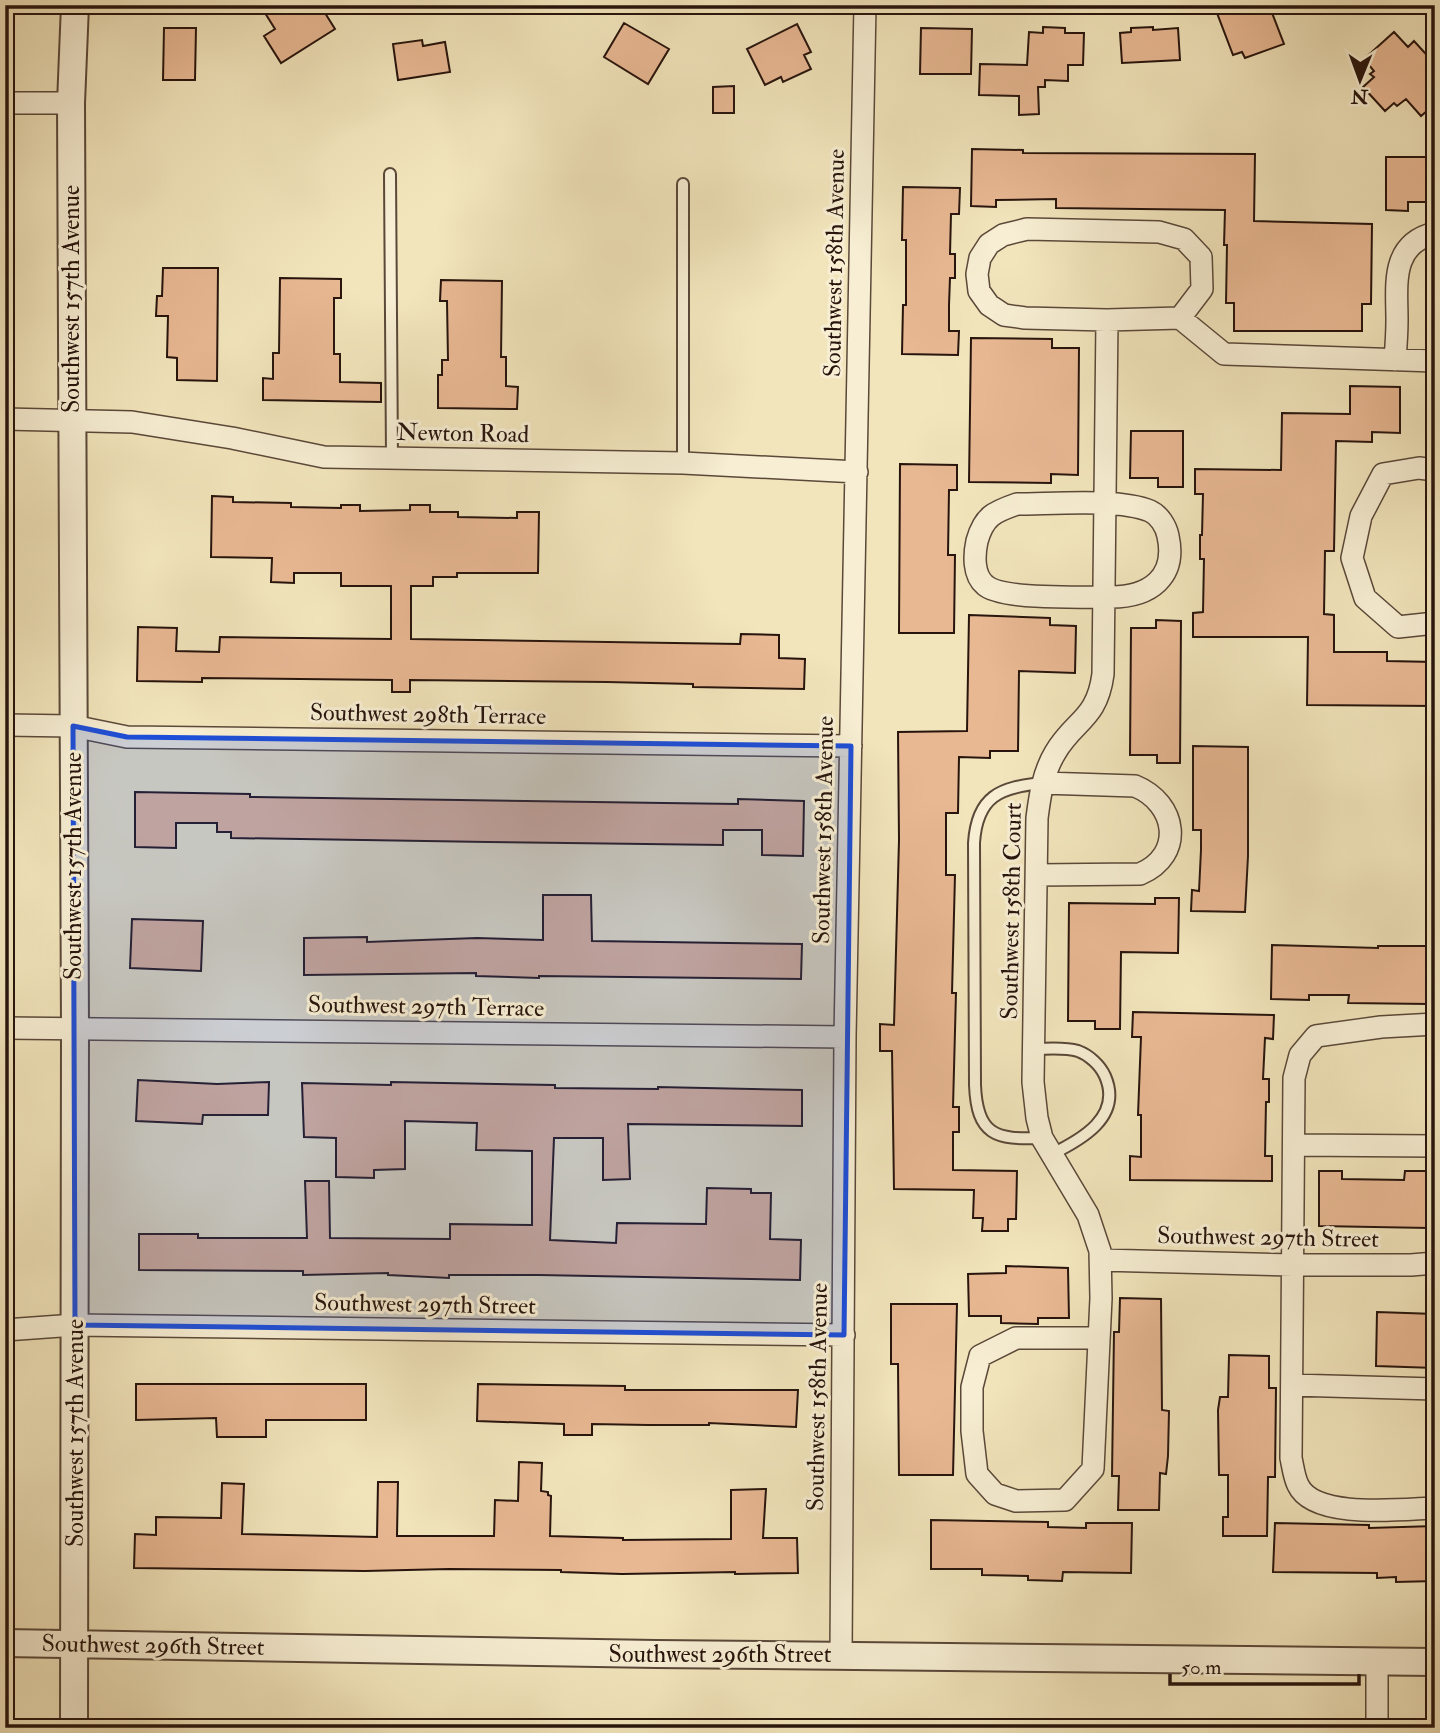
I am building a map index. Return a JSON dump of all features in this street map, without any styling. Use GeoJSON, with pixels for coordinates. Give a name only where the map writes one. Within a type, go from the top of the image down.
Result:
{"type":"FeatureCollection","features":[{"type":"Feature","properties":{"kind":"street","name":"Southwest 157th Avenue"},"geometry":{"type":"LineString","coordinates":[[74,1728],[75,1028],[71,103],[75,5]]}},
{"type":"Feature","properties":{"kind":"street","name":"Southwest 158th Avenue"},"geometry":{"type":"LineString","coordinates":[[841,1655],[845,1037],[865,5]]}},
{"type":"Feature","properties":{"kind":"street"},"geometry":{"type":"LineString","coordinates":[[5,103],[71,103]]}},
{"type":"Feature","properties":{"kind":"street"},"geometry":{"type":"LineString","coordinates":[[1180,318],[1202,289],[1201,257],[1184,239],[1159,232],[1027,229],[1003,235],[989,244],[980,258],[977,274],[979,291],[989,305],[1004,315],[1107,320],[1180,318],[1224,354],[1435,361]]}},
{"type":"Feature","properties":{"kind":"street"},"geometry":{"type":"LineString","coordinates":[[1395,360],[1395,291],[1400,260],[1418,239],[1435,233]]}},
{"type":"Feature","properties":{"kind":"street","name":"Southwest 158th Court"},"geometry":{"type":"LineString","coordinates":[[1097,1338],[1016,1338],[980,1356],[972,1387],[972,1431],[977,1475],[995,1494],[1016,1501],[1065,1500],[1093,1469],[1101,1260],[1096,1232],[1088,1215],[1046,1146],[1034,1101],[1034,1049],[1037,818],[1043,783],[1063,740],[1089,714],[1098,699],[1104,663],[1102,596],[1107,320]]}},
{"type":"Feature","properties":{"kind":"street","name":"Newton Road"},"geometry":{"type":"LineString","coordinates":[[5,419],[132,422],[232,438],[324,457],[683,463],[857,471]]}},
{"type":"Feature","properties":{"kind":"street"},"geometry":{"type":"LineString","coordinates":[[1435,470],[1419,468],[1383,474],[1361,516],[1352,558],[1365,598],[1398,627],[1435,623]]}},
{"type":"Feature","properties":{"kind":"street"},"geometry":{"type":"LineString","coordinates":[[1017,504],[1105,504],[1152,512],[1166,526],[1172,552],[1166,574],[1148,589],[1127,596],[1001,593],[985,586],[976,573],[975,548],[980,530],[988,516],[1017,504]]}},
{"type":"Feature","properties":{"kind":"street","name":"Southwest 298th Terrace"},"geometry":{"type":"LineString","coordinates":[[5,725],[73,726],[127,737],[851,746]]}},
{"type":"Feature","properties":{"kind":"street"},"geometry":{"type":"LineString","coordinates":[[1037,875],[1140,874],[1153,869],[1163,859],[1170,836],[1170,824],[1159,800],[1135,786],[1043,783]]}},
{"type":"Feature","properties":{"kind":"street"},"geometry":{"type":"LineString","coordinates":[[1435,1024],[1381,1027],[1316,1036],[1300,1055],[1294,1078],[1291,1458],[1298,1487],[1312,1499],[1331,1507],[1354,1510],[1435,1508]]}},
{"type":"Feature","properties":{"kind":"street","name":"Southwest 297th Terrace"},"geometry":{"type":"LineString","coordinates":[[5,1028],[845,1037]]}},
{"type":"Feature","properties":{"kind":"street"},"geometry":{"type":"LineString","coordinates":[[1295,1144],[1435,1146]]}},
{"type":"Feature","properties":{"kind":"street","name":"Southwest 297th Street"},"geometry":{"type":"LineString","coordinates":[[1101,1260],[1293,1265],[1435,1263]]}},
{"type":"Feature","properties":{"kind":"street","name":"Southwest 297th Street"},"geometry":{"type":"LineString","coordinates":[[5,1331],[75,1325],[844,1335]]}},
{"type":"Feature","properties":{"kind":"street"},"geometry":{"type":"LineString","coordinates":[[1292,1385],[1435,1388]]}},
{"type":"Feature","properties":{"kind":"street","name":"Southwest 296th Street"},"geometry":{"type":"LineString","coordinates":[[5,1643],[656,1654],[1435,1662]]}},
{"type":"Feature","properties":{"kind":"street"},"geometry":{"type":"LineString","coordinates":[[1377,1661],[1377,1728]]}},
{"type":"Feature","properties":{"kind":"lane"},"geometry":{"type":"LineString","coordinates":[[390,174],[392,458]]}},
{"type":"Feature","properties":{"kind":"lane"},"geometry":{"type":"LineString","coordinates":[[682,184],[683,463]]}},
{"type":"Feature","properties":{"kind":"lane"},"geometry":{"type":"LineString","coordinates":[[1034,1049],[1080,1051],[1103,1070],[1110,1093],[1109,1103],[1099,1124],[1077,1142],[1046,1146],[1004,1137],[991,1131],[978,1114],[975,1085],[974,843],[978,817],[989,799],[998,793],[1018,785],[1043,783]]}},
{"type":"Feature","properties":{"kind":"highlighted area"},"geometry":{"type":"Polygon","coordinates":[[[73,726],[127,737],[851,746],[844,1335],[75,1325],[73,726]]]}},
{"type":"Feature","properties":{"kind":"building"},"geometry":{"type":"Polygon","coordinates":[[[260,5],[320,5],[335,29],[281,63],[264,36],[275,29],[260,5]]]}},
{"type":"Feature","properties":{"kind":"building"},"geometry":{"type":"Polygon","coordinates":[[[1239,5],[1269,5],[1284,44],[1245,58],[1242,52],[1233,55],[1217,13],[1239,5]]]}},
{"type":"Feature","properties":{"kind":"building"},"geometry":{"type":"Polygon","coordinates":[[[624,23],[669,49],[648,84],[604,57],[624,23]]]}},
{"type":"Feature","properties":{"kind":"building"},"geometry":{"type":"Polygon","coordinates":[[[797,24],[811,52],[804,55],[811,69],[783,82],[781,77],[765,85],[747,49],[797,24]]]}},
{"type":"Feature","properties":{"kind":"building"},"geometry":{"type":"Polygon","coordinates":[[[1043,27],[1065,28],[1065,33],[1084,33],[1083,65],[1068,65],[1068,81],[1045,80],[1045,87],[1038,87],[1039,114],[1019,115],[1019,96],[979,95],[980,64],[1027,65],[1029,32],[1043,33],[1043,27]]]}},
{"type":"Feature","properties":{"kind":"building"},"geometry":{"type":"Polygon","coordinates":[[[1153,27],[1153,30],[1178,28],[1180,60],[1122,63],[1120,33],[1131,32],[1131,28],[1153,27]]]}},
{"type":"Feature","properties":{"kind":"building"},"geometry":{"type":"Polygon","coordinates":[[[164,28],[196,28],[195,80],[163,80],[164,28]]]}},
{"type":"Feature","properties":{"kind":"building"},"geometry":{"type":"Polygon","coordinates":[[[921,28],[972,29],[971,74],[920,74],[921,28]]]}},
{"type":"Feature","properties":{"kind":"building"},"geometry":{"type":"Polygon","coordinates":[[[1394,32],[1408,47],[1414,41],[1435,64],[1435,104],[1421,116],[1406,99],[1397,106],[1394,103],[1385,111],[1363,87],[1374,77],[1370,74],[1374,71],[1364,59],[1394,32]]]}},
{"type":"Feature","properties":{"kind":"building"},"geometry":{"type":"Polygon","coordinates":[[[422,40],[423,46],[445,42],[450,72],[398,80],[393,44],[422,40]]]}},
{"type":"Feature","properties":{"kind":"building"},"geometry":{"type":"Polygon","coordinates":[[[734,86],[734,113],[713,113],[713,87],[734,86]]]}},
{"type":"Feature","properties":{"kind":"building"},"geometry":{"type":"Polygon","coordinates":[[[972,149],[1023,150],[1023,153],[1255,154],[1254,221],[1372,224],[1371,304],[1362,304],[1362,331],[1234,331],[1234,303],[1226,303],[1225,210],[1056,208],[1056,199],[996,200],[996,207],[971,206],[972,149]]]}},
{"type":"Feature","properties":{"kind":"building"},"geometry":{"type":"Polygon","coordinates":[[[1386,157],[1435,157],[1435,202],[1408,202],[1408,211],[1386,210],[1386,157]]]}},
{"type":"Feature","properties":{"kind":"building"},"geometry":{"type":"Polygon","coordinates":[[[903,187],[960,188],[959,214],[951,214],[950,254],[955,254],[955,278],[950,278],[949,305],[949,331],[959,331],[958,355],[902,354],[903,305],[906,305],[906,240],[902,240],[903,187]]]}},
{"type":"Feature","properties":{"kind":"building"},"geometry":{"type":"Polygon","coordinates":[[[163,268],[218,268],[217,381],[177,380],[177,358],[167,357],[168,316],[156,316],[157,296],[162,296],[163,268]]]}},
{"type":"Feature","properties":{"kind":"building"},"geometry":{"type":"Polygon","coordinates":[[[280,278],[341,279],[341,298],[334,298],[334,354],[340,354],[340,382],[381,383],[381,402],[263,400],[263,378],[273,379],[273,353],[279,353],[280,278]]]}},
{"type":"Feature","properties":{"kind":"building"},"geometry":{"type":"Polygon","coordinates":[[[441,280],[502,281],[501,357],[506,357],[506,386],[518,387],[517,409],[438,408],[438,375],[442,375],[442,360],[448,360],[447,301],[440,301],[441,280]]]}},
{"type":"Feature","properties":{"kind":"building"},"geometry":{"type":"Polygon","coordinates":[[[971,338],[1052,339],[1052,348],[1079,348],[1078,475],[1051,474],[1051,483],[969,482],[971,338]]]}},
{"type":"Feature","properties":{"kind":"building"},"geometry":{"type":"Polygon","coordinates":[[[1350,386],[1400,387],[1400,433],[1372,432],[1372,442],[1336,441],[1334,551],[1325,551],[1324,614],[1334,615],[1334,652],[1387,652],[1387,661],[1435,662],[1435,706],[1307,705],[1308,637],[1193,637],[1193,613],[1203,612],[1204,559],[1200,559],[1203,494],[1195,494],[1195,469],[1281,470],[1282,413],[1350,414],[1350,386]]]}},
{"type":"Feature","properties":{"kind":"building"},"geometry":{"type":"Polygon","coordinates":[[[1131,431],[1183,431],[1183,487],[1158,487],[1158,478],[1130,478],[1131,431]]]}},
{"type":"Feature","properties":{"kind":"building"},"geometry":{"type":"Polygon","coordinates":[[[900,464],[957,465],[957,490],[949,490],[948,555],[955,555],[954,633],[899,633],[900,464]]]}},
{"type":"Feature","properties":{"kind":"building"},"geometry":{"type":"Polygon","coordinates":[[[212,496],[233,497],[233,502],[291,503],[291,507],[341,508],[341,505],[360,505],[360,511],[410,510],[410,505],[430,505],[430,512],[458,512],[458,517],[517,518],[517,512],[539,512],[538,573],[457,573],[457,577],[433,577],[433,586],[411,586],[411,639],[740,644],[741,634],[779,635],[779,658],[805,659],[804,689],[607,682],[410,680],[410,692],[392,692],[392,680],[202,678],[202,682],[137,681],[138,627],[177,628],[176,651],[219,652],[220,637],[391,639],[391,586],[341,586],[341,573],[294,573],[294,583],[271,582],[272,558],[211,557],[212,496]]]}},
{"type":"Feature","properties":{"kind":"building"},"geometry":{"type":"Polygon","coordinates":[[[969,615],[1050,618],[1050,625],[1076,626],[1075,673],[1019,671],[1018,751],[990,751],[990,758],[959,757],[958,813],[946,813],[946,875],[955,875],[953,1107],[959,1107],[959,1132],[953,1132],[953,1170],[1017,1171],[1016,1219],[1008,1219],[1008,1231],[982,1231],[983,1218],[973,1218],[974,1190],[894,1189],[892,1051],[880,1051],[880,1024],[894,1025],[899,840],[898,732],[967,731],[969,615]]]}},
{"type":"Feature","properties":{"kind":"building"},"geometry":{"type":"Polygon","coordinates":[[[1156,620],[1181,621],[1180,763],[1157,763],[1157,755],[1130,755],[1131,628],[1156,628],[1156,620]]]}},
{"type":"Feature","properties":{"kind":"building"},"geometry":{"type":"Polygon","coordinates":[[[1193,746],[1248,747],[1245,912],[1191,911],[1192,890],[1199,891],[1201,850],[1201,830],[1193,830],[1193,746]]]}},
{"type":"Feature","properties":{"kind":"building"},"geometry":{"type":"Polygon","coordinates":[[[135,792],[250,794],[250,797],[738,804],[738,799],[804,801],[803,856],[762,855],[762,830],[723,830],[723,845],[231,838],[231,832],[217,832],[217,823],[176,823],[176,848],[135,847],[135,792]]]}},
{"type":"Feature","properties":{"kind":"building"},"geometry":{"type":"Polygon","coordinates":[[[543,895],[591,895],[592,941],[802,944],[801,979],[539,978],[476,976],[476,973],[304,975],[304,938],[367,937],[367,942],[477,938],[543,940],[543,895]]]}},
{"type":"Feature","properties":{"kind":"building"},"geometry":{"type":"Polygon","coordinates":[[[1155,898],[1179,898],[1178,953],[1121,952],[1120,1029],[1095,1029],[1095,1021],[1068,1021],[1069,903],[1155,904],[1155,898]]]}},
{"type":"Feature","properties":{"kind":"building"},"geometry":{"type":"Polygon","coordinates":[[[132,919],[203,921],[201,971],[130,968],[132,919]]]}},
{"type":"Feature","properties":{"kind":"building"},"geometry":{"type":"Polygon","coordinates":[[[1272,945],[1378,948],[1430,946],[1429,1004],[1348,1003],[1349,995],[1309,995],[1309,1000],[1271,999],[1272,945]]]}},
{"type":"Feature","properties":{"kind":"building"},"geometry":{"type":"Polygon","coordinates":[[[1133,1012],[1274,1015],[1273,1039],[1265,1038],[1263,1079],[1269,1079],[1265,1156],[1272,1156],[1272,1181],[1130,1180],[1130,1156],[1141,1157],[1141,1115],[1138,1115],[1141,1037],[1132,1037],[1133,1012]]]}},
{"type":"Feature","properties":{"kind":"building"},"geometry":{"type":"Polygon","coordinates":[[[138,1080],[217,1084],[269,1082],[268,1115],[203,1115],[202,1124],[136,1121],[138,1080]]]}},
{"type":"Feature","properties":{"kind":"building"},"geometry":{"type":"Polygon","coordinates":[[[391,1082],[555,1085],[555,1088],[802,1090],[802,1126],[628,1124],[630,1179],[603,1180],[603,1138],[554,1138],[550,1240],[616,1243],[617,1223],[706,1224],[707,1188],[751,1189],[751,1193],[771,1193],[770,1239],[801,1240],[800,1280],[539,1275],[449,1275],[449,1278],[388,1273],[303,1275],[303,1271],[139,1270],[139,1234],[198,1234],[198,1238],[307,1238],[305,1181],[329,1181],[330,1238],[450,1239],[450,1224],[532,1225],[532,1151],[476,1150],[477,1123],[405,1121],[405,1169],[374,1170],[374,1178],[336,1177],[336,1138],[304,1137],[302,1083],[391,1085],[391,1082]]]}},
{"type":"Feature","properties":{"kind":"building"},"geometry":{"type":"Polygon","coordinates":[[[1319,1171],[1342,1171],[1342,1179],[1404,1180],[1405,1171],[1429,1171],[1429,1228],[1319,1226],[1319,1171]]]}},
{"type":"Feature","properties":{"kind":"building"},"geometry":{"type":"Polygon","coordinates":[[[1006,1266],[1068,1268],[1069,1318],[1038,1318],[1038,1324],[1001,1323],[1001,1316],[969,1316],[968,1274],[1006,1273],[1006,1266]]]}},
{"type":"Feature","properties":{"kind":"building"},"geometry":{"type":"Polygon","coordinates":[[[1120,1298],[1161,1299],[1162,1410],[1169,1411],[1168,1456],[1166,1474],[1160,1473],[1159,1510],[1118,1510],[1119,1476],[1112,1476],[1114,1332],[1119,1332],[1120,1298]]]}},
{"type":"Feature","properties":{"kind":"building"},"geometry":{"type":"Polygon","coordinates":[[[891,1304],[957,1304],[953,1475],[899,1475],[898,1364],[891,1364],[891,1304]]]}},
{"type":"Feature","properties":{"kind":"building"},"geometry":{"type":"Polygon","coordinates":[[[1377,1312],[1435,1314],[1435,1368],[1376,1366],[1377,1312]]]}},
{"type":"Feature","properties":{"kind":"building"},"geometry":{"type":"Polygon","coordinates":[[[1229,1355],[1269,1356],[1269,1388],[1276,1388],[1275,1477],[1268,1477],[1267,1536],[1223,1536],[1223,1517],[1228,1517],[1228,1475],[1219,1475],[1218,1410],[1220,1397],[1228,1397],[1229,1355]]]}},
{"type":"Feature","properties":{"kind":"building"},"geometry":{"type":"Polygon","coordinates":[[[136,1384],[366,1384],[366,1420],[266,1420],[266,1437],[217,1437],[216,1418],[136,1420],[136,1384]]]}},
{"type":"Feature","properties":{"kind":"building"},"geometry":{"type":"Polygon","coordinates":[[[478,1384],[625,1386],[625,1390],[798,1390],[796,1427],[709,1423],[592,1424],[592,1435],[564,1435],[564,1424],[477,1421],[478,1384]]]}},
{"type":"Feature","properties":{"kind":"building"},"geometry":{"type":"Polygon","coordinates":[[[519,1462],[542,1463],[541,1491],[548,1492],[551,1496],[550,1536],[623,1540],[731,1539],[731,1490],[766,1489],[763,1538],[797,1538],[798,1573],[622,1574],[561,1570],[134,1568],[135,1534],[156,1535],[156,1517],[221,1518],[222,1483],[244,1484],[242,1534],[377,1537],[378,1482],[398,1482],[397,1536],[494,1536],[495,1500],[518,1501],[519,1462]]]}},
{"type":"Feature","properties":{"kind":"building"},"geometry":{"type":"Polygon","coordinates":[[[931,1520],[1048,1522],[1048,1527],[1086,1528],[1086,1523],[1132,1523],[1131,1573],[1063,1572],[1062,1581],[1028,1580],[1028,1576],[982,1575],[982,1569],[931,1569],[931,1520]]]}},
{"type":"Feature","properties":{"kind":"building"},"geometry":{"type":"Polygon","coordinates":[[[1275,1523],[1369,1525],[1369,1528],[1435,1526],[1435,1581],[1396,1582],[1396,1577],[1377,1578],[1377,1573],[1273,1572],[1275,1523]]]}}]}
